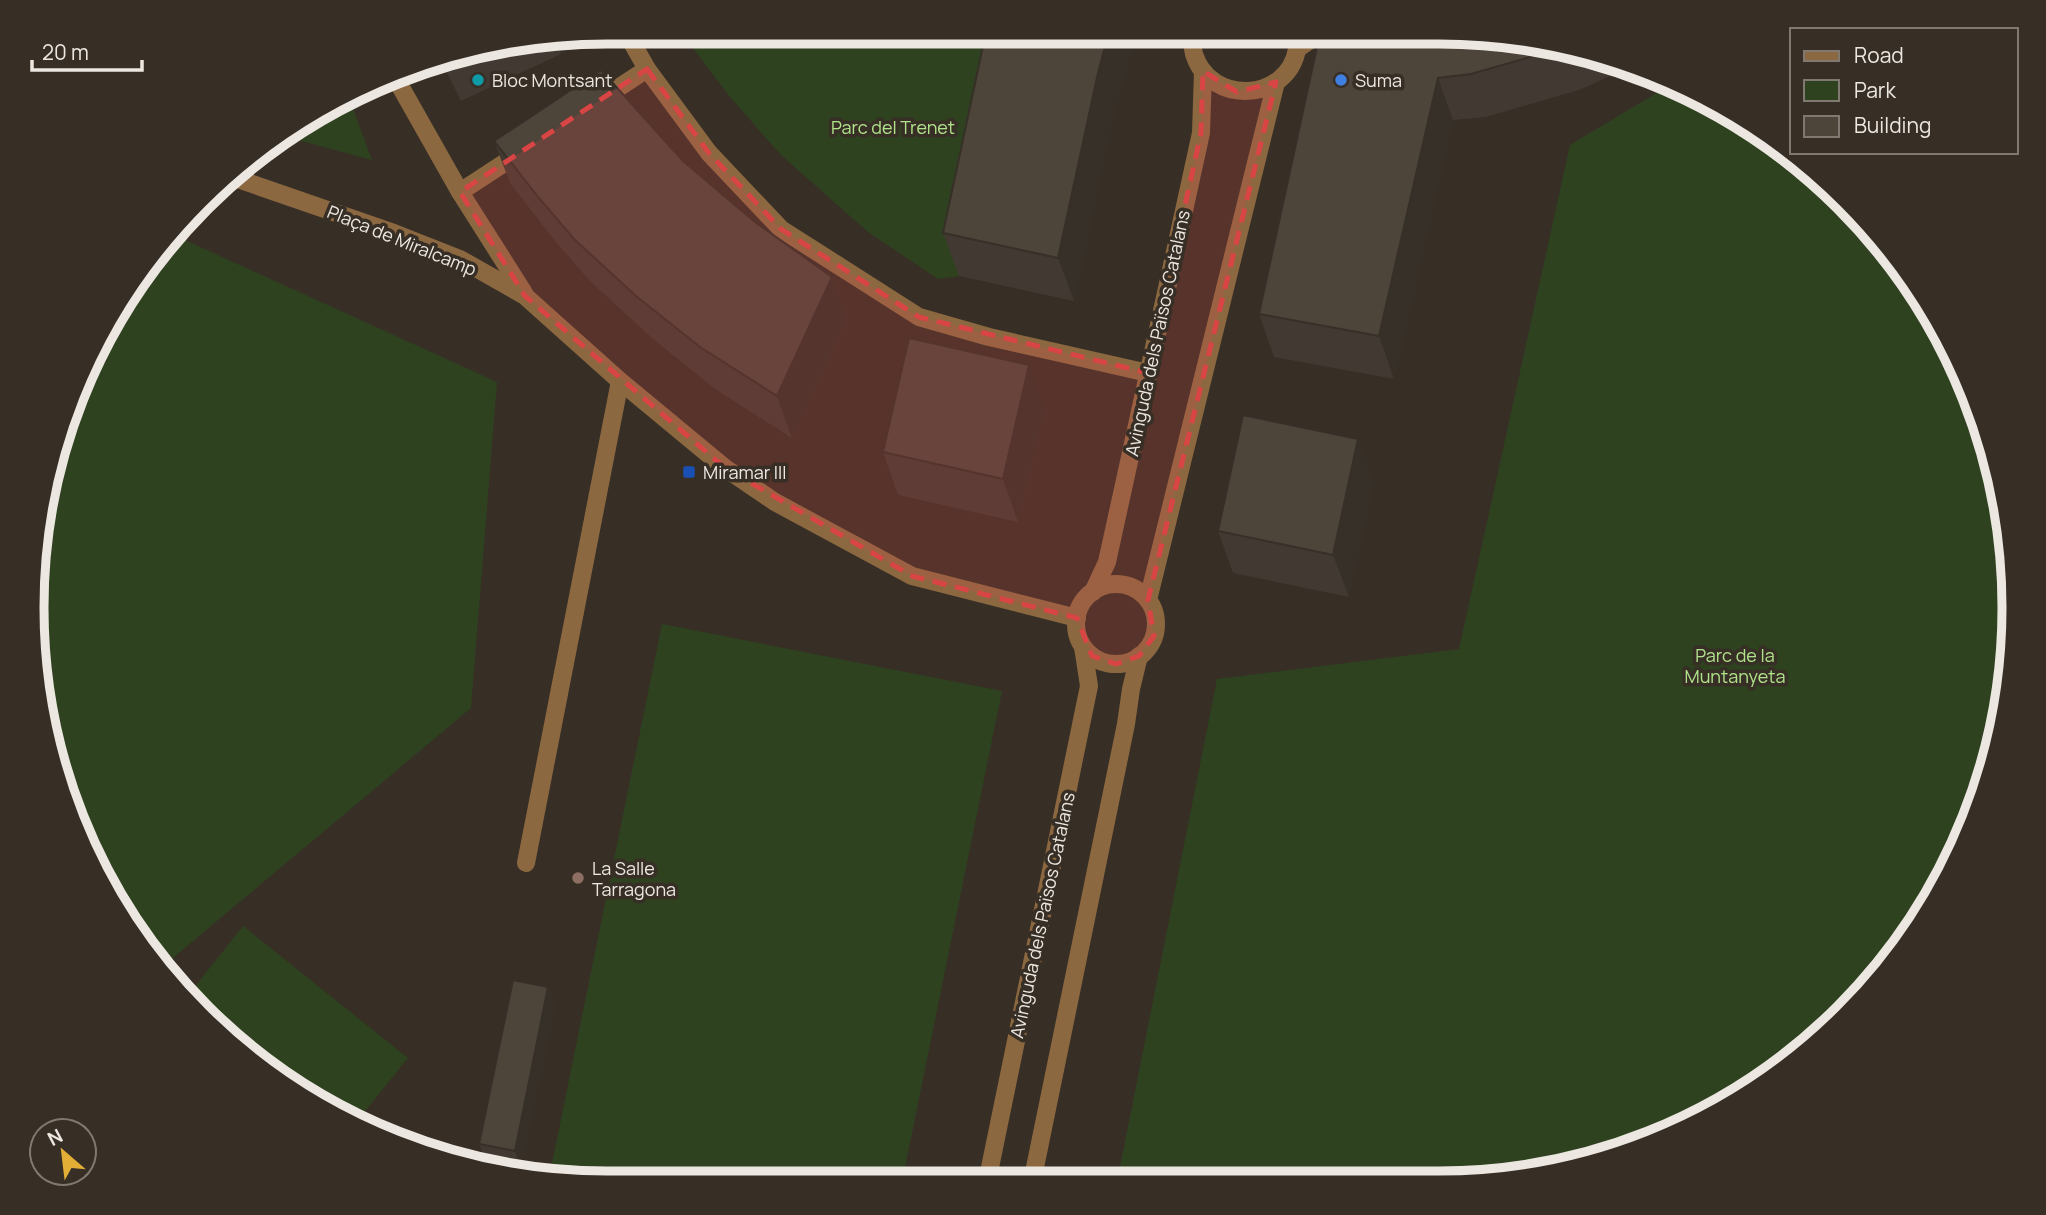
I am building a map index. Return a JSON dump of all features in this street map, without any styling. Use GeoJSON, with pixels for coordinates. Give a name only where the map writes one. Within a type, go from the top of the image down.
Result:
{"type":"FeatureCollection","features":[{"type":"Feature","properties":{"kind":"street"},"geometry":{"type":"LineString","coordinates":[[632,44],[646,69],[709,153],[781,229],[919,317],[989,337],[1148,373]]}},
{"type":"Feature","properties":{"kind":"street","name":"Avinguda dels Països Catalans"},"geometry":{"type":"LineString","coordinates":[[1093,592],[1107,562],[1201,133],[1203,71],[1194,53],[1194,44]]}},
{"type":"Feature","properties":{"kind":"street"},"geometry":{"type":"LineString","coordinates":[[1203,71],[1218,85],[1237,92],[1257,91],[1276,82],[1290,67],[1296,44]]}},
{"type":"Feature","properties":{"kind":"street"},"geometry":{"type":"LineString","coordinates":[[588,107],[646,69]]}},
{"type":"Feature","properties":{"kind":"street"},"geometry":{"type":"LineString","coordinates":[[1148,600],[1276,82]]}},
{"type":"Feature","properties":{"kind":"street","name":"Plaça de Miralcamp"},"geometry":{"type":"LineString","coordinates":[[399,84],[460,192],[526,296]]}},
{"type":"Feature","properties":{"kind":"street"},"geometry":{"type":"LineString","coordinates":[[460,192],[530,146]]}},
{"type":"Feature","properties":{"kind":"street","name":"Plaça de Miralcamp"},"geometry":{"type":"LineString","coordinates":[[241,180],[460,259],[526,296]]}},
{"type":"Feature","properties":{"kind":"street"},"geometry":{"type":"LineString","coordinates":[[526,296],[620,381],[725,468],[775,502],[912,576],[1076,618]]}},
{"type":"Feature","properties":{"kind":"street"},"geometry":{"type":"LineString","coordinates":[[526,863],[620,381]]}},
{"type":"Feature","properties":{"kind":"street"},"geometry":{"type":"LineString","coordinates":[[1116,584],[1129,586],[1148,600],[1154,611],[1156,624],[1154,636],[1139,656],[1116,664],[1092,656],[1083,647],[1076,618],[1085,599],[1093,592],[1116,584]]}},
{"type":"Feature","properties":{"kind":"street","name":"Avinguda dels Països Catalans"},"geometry":{"type":"LineString","coordinates":[[989,1171],[1089,685],[1083,647]]}},
{"type":"Feature","properties":{"kind":"street"},"geometry":{"type":"LineString","coordinates":[[1034,1171],[1139,656]]}},
{"type":"Feature","properties":{"kind":"highlighted area"},"geometry":{"type":"Polygon","coordinates":[[[647,69],[709,153],[781,229],[919,317],[1148,373],[1201,133],[1203,71],[1237,92],[1276,82],[1148,600],[1154,636],[1139,656],[1116,664],[1092,656],[1077,618],[912,576],[725,468],[525,296],[460,192],[647,69]]]}},
{"type":"Feature","properties":{"kind":"green space","name":"Parc del Trenet"},"geometry":{"type":"Polygon","coordinates":[[[690,44],[992,44],[1005,59],[959,276],[938,279],[868,232],[781,155],[730,97],[690,44]]]}},
{"type":"Feature","properties":{"kind":"green space","name":"Parc de la Muntanyeta"},"geometry":{"type":"Polygon","coordinates":[[[1661,90],[1688,102],[1720,119],[1782,160],[1837,209],[1886,264],[1927,326],[1959,392],[1983,462],[2001,571],[2001,644],[1991,717],[1983,753],[1959,823],[1944,857],[1907,921],[1886,951],[1837,1006],[1782,1055],[1752,1076],[1688,1113],[1654,1128],[1584,1152],[1475,1170],[1119,1171],[1217,679],[1459,649],[1570,145],[1661,90]]]}},
{"type":"Feature","properties":{"kind":"green space"},"geometry":{"type":"Polygon","coordinates":[[[352,105],[372,160],[294,139],[352,105]]]}},
{"type":"Feature","properties":{"kind":"green space"},"geometry":{"type":"Polygon","coordinates":[[[182,239],[497,382],[471,708],[169,961],[160,951],[119,889],[102,857],[74,789],[63,753],[45,644],[45,571],[63,462],[87,392],[119,326],[160,264],[182,239]]]}},
{"type":"Feature","properties":{"kind":"green space"},"geometry":{"type":"Polygon","coordinates":[[[662,624],[1002,691],[904,1171],[608,1171],[551,1168],[662,624]]]}},
{"type":"Feature","properties":{"kind":"green space"},"geometry":{"type":"Polygon","coordinates":[[[243,926],[408,1058],[362,1115],[326,1096],[264,1055],[193,989],[243,926]]]}},
{"type":"Feature","properties":{"kind":"building"},"geometry":{"type":"Polygon","coordinates":[[[983,44],[1106,44],[1058,258],[943,233],[983,44]]]}},
{"type":"Feature","properties":{"kind":"building"},"geometry":{"type":"Polygon","coordinates":[[[1318,44],[1475,45],[1541,54],[1471,74],[1438,78],[1379,336],[1259,314],[1318,44]]]}},
{"type":"Feature","properties":{"kind":"building"},"geometry":{"type":"Polygon","coordinates":[[[601,70],[683,161],[755,222],[832,277],[777,396],[700,347],[636,296],[574,239],[494,141],[601,70]]]}},
{"type":"Feature","properties":{"kind":"building"},"geometry":{"type":"Polygon","coordinates":[[[909,338],[1029,365],[1003,479],[883,452],[909,338]]]}},
{"type":"Feature","properties":{"kind":"building"},"geometry":{"type":"Polygon","coordinates":[[[1243,415],[1358,439],[1333,555],[1218,531],[1243,415]]]}},
{"type":"Feature","properties":{"kind":"building"},"geometry":{"type":"Polygon","coordinates":[[[513,980],[548,987],[515,1151],[479,1144],[513,980]]]}},
{"type":"Feature","properties":{"kind":"place","name":"Bloc Montsant"},"geometry":{"type":"Point","coordinates":[478,80]}},
{"type":"Feature","properties":{"kind":"place","name":"Suma"},"geometry":{"type":"Point","coordinates":[1341,80]}},
{"type":"Feature","properties":{"kind":"place","name":"Miramar III"},"geometry":{"type":"Point","coordinates":[689,472]}},
{"type":"Feature","properties":{"kind":"place","name":"La Salle Tarragona"},"geometry":{"type":"Point","coordinates":[578,878]}}]}
